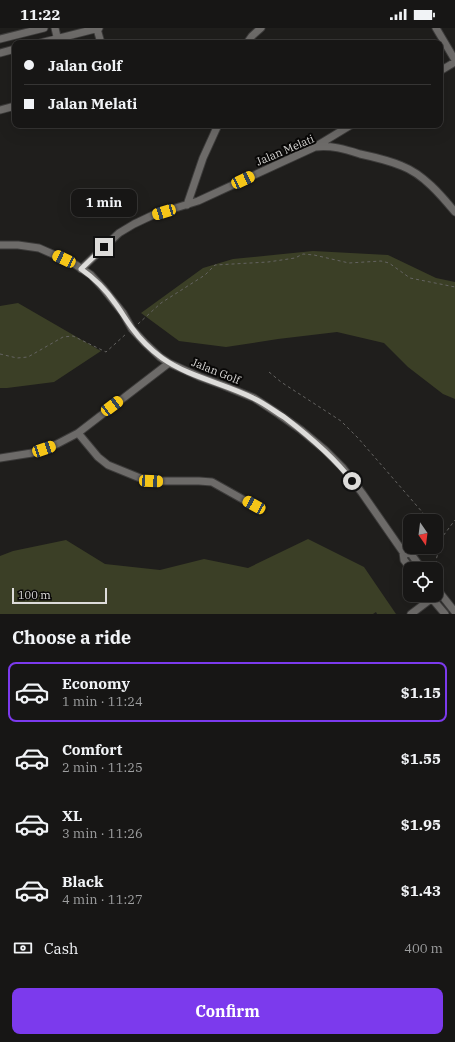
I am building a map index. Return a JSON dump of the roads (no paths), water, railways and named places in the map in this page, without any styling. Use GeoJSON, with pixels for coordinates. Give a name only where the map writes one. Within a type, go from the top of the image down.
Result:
{"type":"FeatureCollection","features":[{"type":"Feature","properties":{"kind":"street"},"geometry":{"type":"LineString","coordinates":[[0,39],[44,28]]}},
{"type":"Feature","properties":{"kind":"street"},"geometry":{"type":"LineString","coordinates":[[55,28],[58,40]]}},
{"type":"Feature","properties":{"kind":"street"},"geometry":{"type":"LineString","coordinates":[[61,40],[98,28],[100,40]]}},
{"type":"Feature","properties":{"kind":"street"},"geometry":{"type":"LineString","coordinates":[[249,40],[261,28]]}},
{"type":"Feature","properties":{"kind":"street"},"geometry":{"type":"LineString","coordinates":[[436,28],[443,40]]}},
{"type":"Feature","properties":{"kind":"street"},"geometry":{"type":"LineString","coordinates":[[443,40],[455,61],[443,69]]}},
{"type":"Feature","properties":{"kind":"street"},"geometry":{"type":"LineString","coordinates":[[0,53],[12,50]]}},
{"type":"Feature","properties":{"kind":"street"},"geometry":{"type":"LineString","coordinates":[[0,110],[12,107]]}},
{"type":"Feature","properties":{"kind":"street"},"geometry":{"type":"LineString","coordinates":[[187,205],[203,158],[217,128]]}},
{"type":"Feature","properties":{"kind":"street"},"geometry":{"type":"LineString","coordinates":[[315,147],[346,128]]}},
{"type":"Feature","properties":{"kind":"street","name":"Jalan Melati"},"geometry":{"type":"LineString","coordinates":[[81,269],[119,233],[134,224],[198,201],[315,147],[325,145],[404,166],[429,184],[455,212]]}},
{"type":"Feature","properties":{"kind":"street","name":"Jalan Golf"},"geometry":{"type":"LineString","coordinates":[[0,245],[18,245],[39,248],[73,263],[91,275],[123,313],[132,329],[160,357],[169,363],[200,377],[254,398],[301,430],[325,450],[343,468],[403,552]]}},
{"type":"Feature","properties":{"kind":"street"},"geometry":{"type":"LineString","coordinates":[[0,458],[32,453],[57,444],[78,433],[169,363]]}},
{"type":"Feature","properties":{"kind":"street"},"geometry":{"type":"LineString","coordinates":[[78,433],[98,457],[108,465],[127,473],[151,481],[212,482],[254,505]]}},
{"type":"Feature","properties":{"kind":"street"},"geometry":{"type":"LineString","coordinates":[[443,597],[455,612]]}},
{"type":"Feature","properties":{"kind":"street"},"geometry":{"type":"LineString","coordinates":[[411,614],[425,602]]}},
{"type":"Feature","properties":{"kind":"street"},"geometry":{"type":"LineString","coordinates":[[435,602],[445,614]]}}]}
